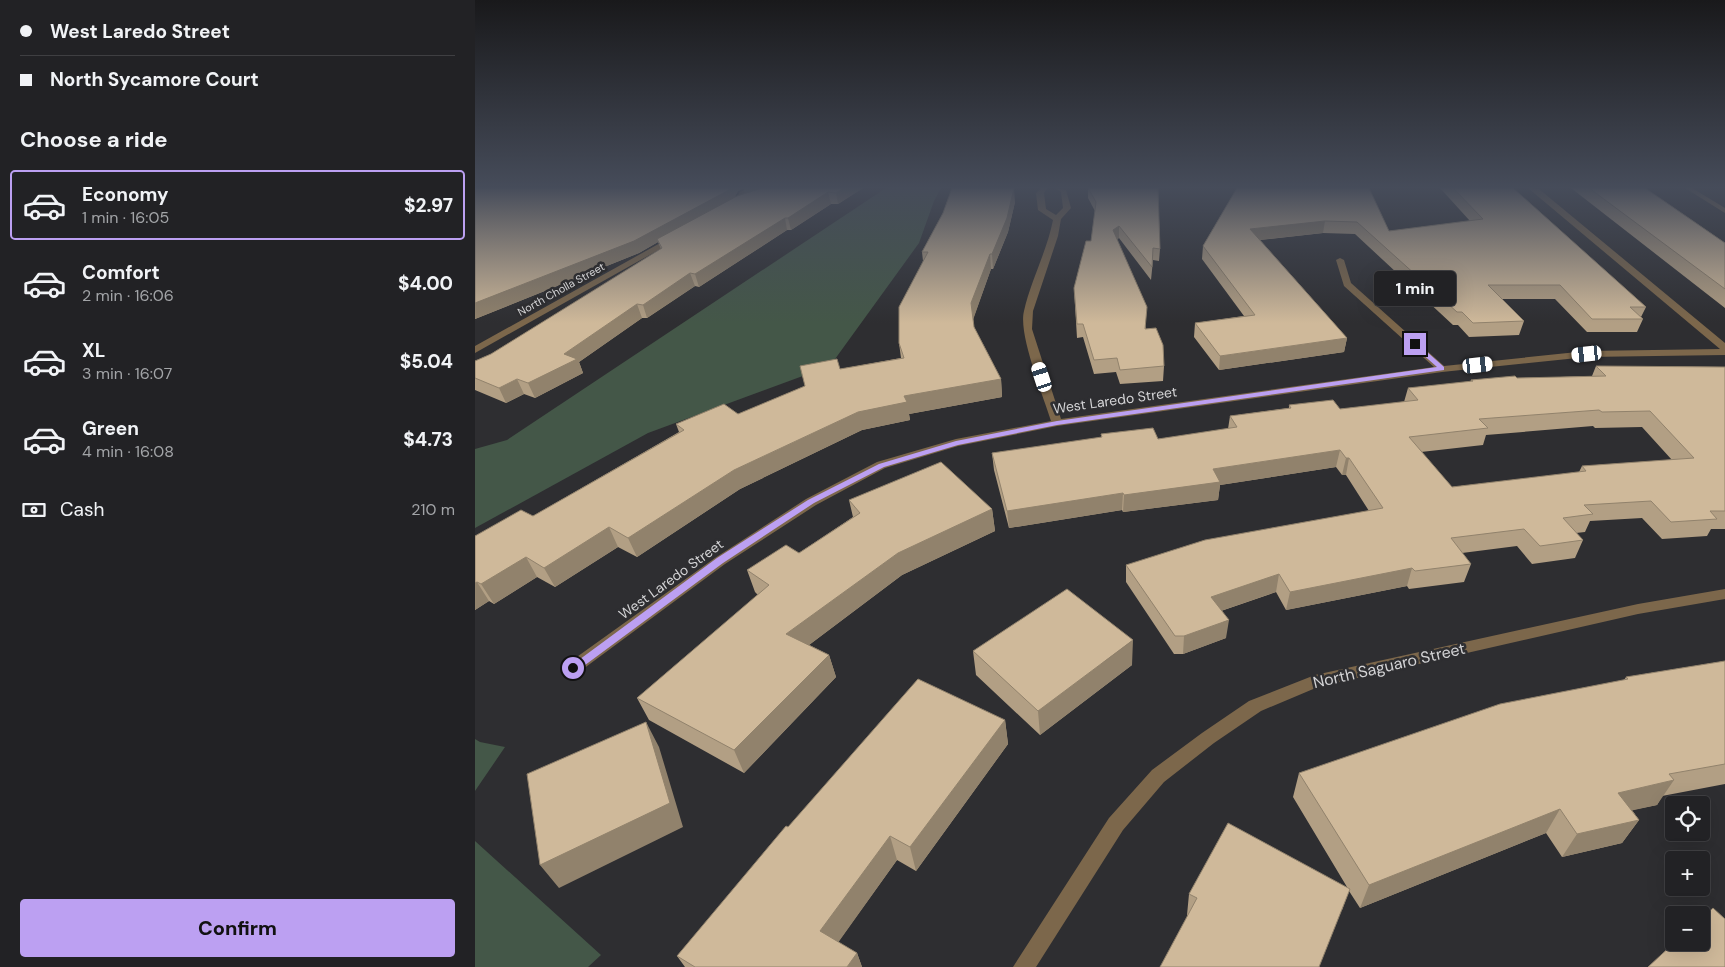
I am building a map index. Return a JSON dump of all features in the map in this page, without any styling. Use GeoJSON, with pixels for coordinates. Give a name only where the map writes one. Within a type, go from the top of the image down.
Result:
{"type":"FeatureCollection","features":[{"type":"Feature","properties":{"kind":"street","name":"North Cholla Street"},"geometry":{"type":"LineString","coordinates":[[475,350],[684,233]]}},
{"type":"Feature","properties":{"kind":"street"},"geometry":{"type":"LineString","coordinates":[[1055,233],[1028,311],[1027,329],[1057,423]]}},
{"type":"Feature","properties":{"kind":"street"},"geometry":{"type":"LineString","coordinates":[[1589,233],[1725,348]]}},
{"type":"Feature","properties":{"kind":"street"},"geometry":{"type":"LineString","coordinates":[[1340,260],[1347,284],[1442,369]]}},
{"type":"Feature","properties":{"kind":"street","name":"West Laredo Street"},"geometry":{"type":"LineString","coordinates":[[573,668],[720,561],[811,502],[881,465],[956,443],[1057,423],[1442,369],[1587,354],[1725,352]]}},
{"type":"Feature","properties":{"kind":"street","name":"North Saguaro Street"},"geometry":{"type":"LineString","coordinates":[[1024,967],[1116,824],[1158,776],[1208,738],[1255,706],[1315,681],[1639,609],[1725,594]]}},
{"type":"Feature","properties":{"kind":"green space"},"geometry":{"type":"Polygon","coordinates":[[[818,233],[923,233],[919,243],[830,366],[648,433],[475,528],[475,449],[507,440],[818,233]]]}},
{"type":"Feature","properties":{"kind":"green space"},"geometry":{"type":"Polygon","coordinates":[[[475,739],[480,742],[505,747],[475,791],[475,739]]]}},
{"type":"Feature","properties":{"kind":"green space"},"geometry":{"type":"Polygon","coordinates":[[[475,841],[601,955],[588,967],[475,967],[475,841]]]}},
{"type":"Feature","properties":{"kind":"building"},"geometry":{"type":"Polygon","coordinates":[[[475,233],[649,233],[634,241],[475,303],[475,233]]]}},
{"type":"Feature","properties":{"kind":"building"},"geometry":{"type":"Polygon","coordinates":[[[668,233],[761,233],[695,274],[690,273],[643,305],[637,304],[564,354],[577,359],[528,383],[517,379],[499,388],[475,378],[475,361],[491,354],[662,248],[657,239],[668,233]]]}},
{"type":"Feature","properties":{"kind":"building"},"geometry":{"type":"Polygon","coordinates":[[[932,233],[1001,233],[992,254],[990,254],[971,303],[974,327],[1001,379],[904,396],[907,402],[858,412],[734,470],[628,538],[609,527],[544,568],[526,557],[481,584],[475,583],[475,536],[521,510],[533,516],[684,430],[676,424],[724,404],[738,414],[805,386],[800,366],[837,359],[840,369],[904,358],[899,343],[899,307],[928,252],[922,252],[932,233]]]}},
{"type":"Feature","properties":{"kind":"building"},"geometry":{"type":"Polygon","coordinates":[[[1092,233],[1114,233],[1147,307],[1145,329],[1156,328],[1163,345],[1164,366],[1120,370],[1117,358],[1094,360],[1083,324],[1077,324],[1074,288],[1086,241],[1091,241],[1092,233]]]}},
{"type":"Feature","properties":{"kind":"building"},"geometry":{"type":"Polygon","coordinates":[[[1125,233],[1159,233],[1160,249],[1153,248],[1152,267],[1125,233]]]}},
{"type":"Feature","properties":{"kind":"building"},"geometry":{"type":"Polygon","coordinates":[[[1211,233],[1254,233],[1347,338],[1220,356],[1195,323],[1255,315],[1203,246],[1211,233]]]}},
{"type":"Feature","properties":{"kind":"building"},"geometry":{"type":"Polygon","coordinates":[[[1369,233],[1563,233],[1646,307],[1630,307],[1643,319],[1592,319],[1560,285],[1488,285],[1524,321],[1473,323],[1462,312],[1457,312],[1369,233]]]}},
{"type":"Feature","properties":{"kind":"building"},"geometry":{"type":"Polygon","coordinates":[[[1650,233],[1711,233],[1725,243],[1725,289],[1650,233]]]}},
{"type":"Feature","properties":{"kind":"building"},"geometry":{"type":"Polygon","coordinates":[[[1596,366],[1725,367],[1725,511],[1710,511],[1717,519],[1671,522],[1651,501],[1584,505],[1593,514],[1563,518],[1583,540],[1540,546],[1524,529],[1451,538],[1471,564],[1415,571],[1412,568],[1290,592],[1279,574],[1211,597],[1229,620],[1184,636],[1175,636],[1126,565],[1205,540],[1383,508],[1349,458],[1346,458],[1340,450],[1213,469],[1220,482],[1124,495],[1123,493],[1007,511],[992,453],[1102,437],[1101,434],[1153,428],[1158,439],[1237,427],[1230,416],[1291,408],[1289,405],[1333,400],[1340,409],[1418,400],[1408,388],[1473,381],[1471,380],[1515,376],[1517,378],[1606,376],[1596,366]],[[1599,410],[1479,419],[1488,428],[1409,437],[1452,487],[1586,471],[1582,466],[1694,458],[1650,411],[1602,412],[1599,410]]]}},
{"type":"Feature","properties":{"kind":"building"},"geometry":{"type":"Polygon","coordinates":[[[941,462],[992,509],[898,553],[786,634],[829,655],[734,750],[637,698],[769,585],[747,570],[786,545],[799,553],[860,513],[849,500],[941,462]]]}},
{"type":"Feature","properties":{"kind":"building"},"geometry":{"type":"Polygon","coordinates":[[[1067,589],[1133,640],[1038,711],[973,651],[1067,589]]]}},
{"type":"Feature","properties":{"kind":"building"},"geometry":{"type":"Polygon","coordinates":[[[1725,661],[1725,764],[1669,774],[1674,780],[1618,793],[1639,820],[1577,834],[1560,809],[1369,885],[1299,773],[1500,704],[1628,679],[1626,677],[1725,661]]]}},
{"type":"Feature","properties":{"kind":"building"},"geometry":{"type":"Polygon","coordinates":[[[918,679],[1005,720],[910,847],[890,836],[820,931],[857,953],[847,967],[695,967],[677,956],[786,826],[788,827],[918,679]]]}},
{"type":"Feature","properties":{"kind":"building"},"geometry":{"type":"Polygon","coordinates":[[[646,722],[670,803],[540,865],[527,774],[646,722]]]}},
{"type":"Feature","properties":{"kind":"building"},"geometry":{"type":"Polygon","coordinates":[[[1228,823],[1350,889],[1319,967],[1160,967],[1197,898],[1189,894],[1228,823]]]}},
{"type":"Feature","properties":{"kind":"building"},"geometry":{"type":"Polygon","coordinates":[[[1713,908],[1725,919],[1725,967],[1648,967],[1665,951],[1710,951],[1710,911],[1713,908]]]}},
{"type":"Feature","properties":{"kind":"route"},"geometry":{"type":"LineString","coordinates":[[573,668],[720,561],[811,502],[881,465],[956,443],[1057,423],[1442,369],[1415,344]]}}]}
